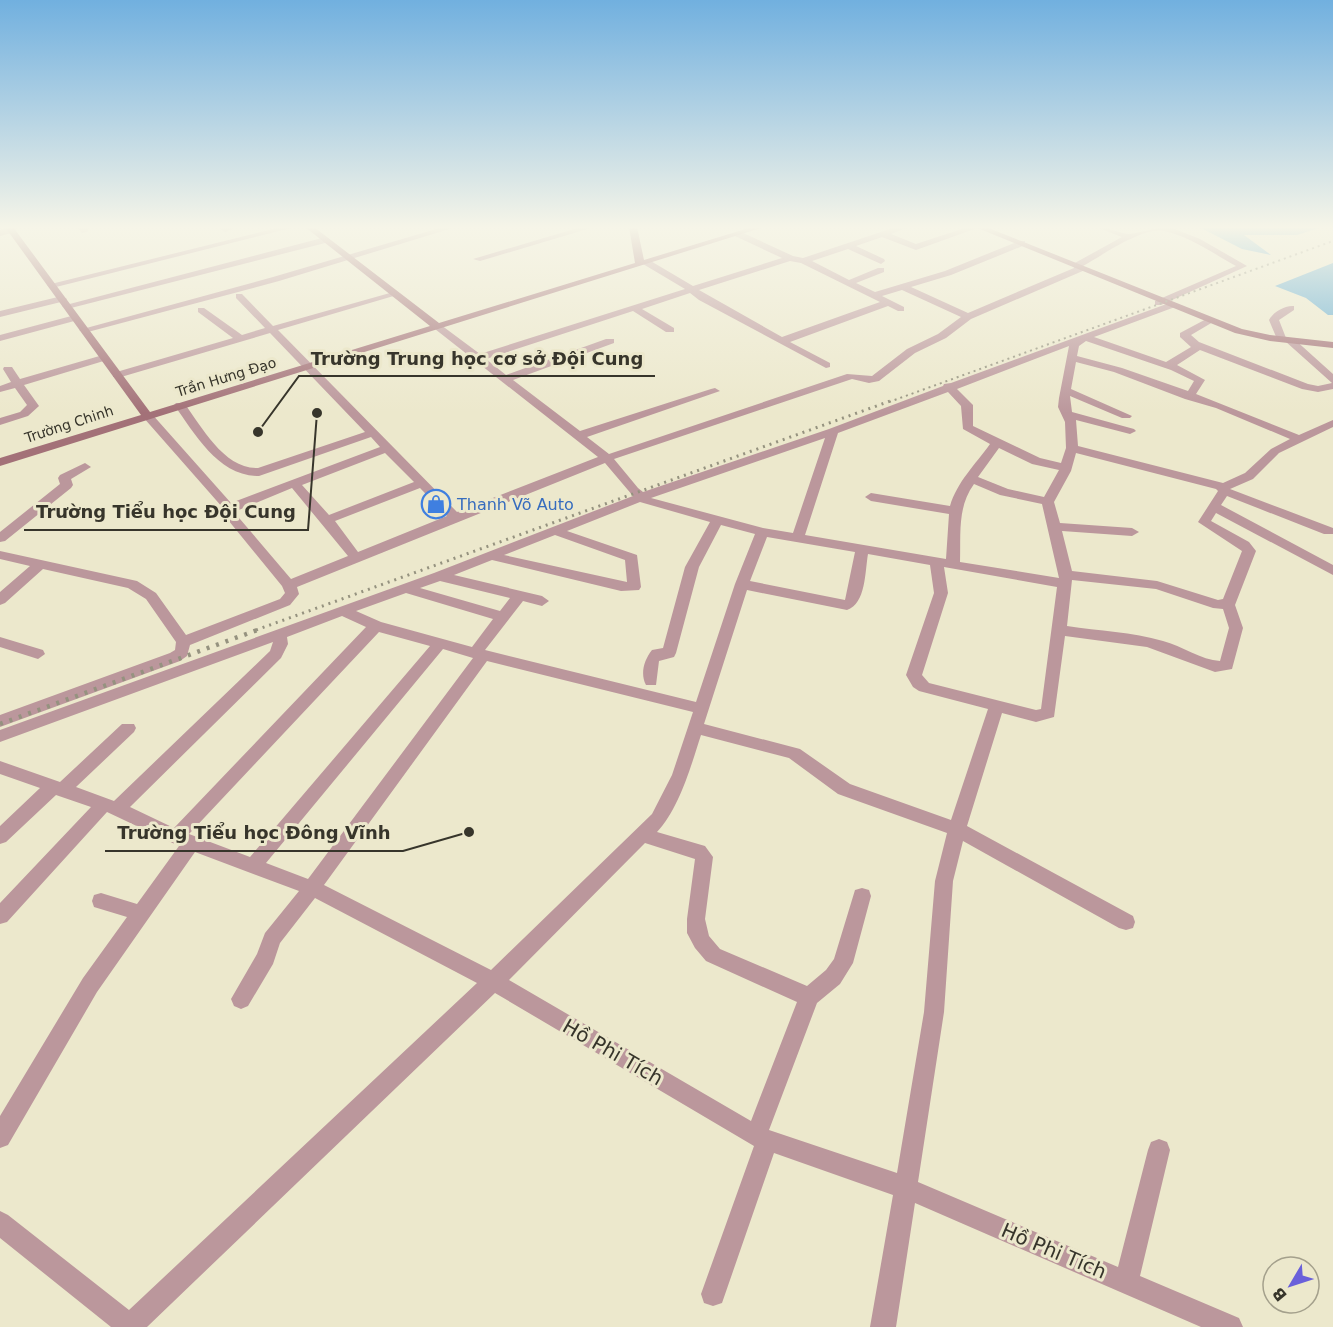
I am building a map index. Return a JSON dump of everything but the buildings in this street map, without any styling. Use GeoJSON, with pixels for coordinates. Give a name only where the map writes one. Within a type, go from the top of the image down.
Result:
{"type":"FeatureCollection","features":[{"type":"Feature","properties":{"kind":"main road"},"geometry":{"type":"LineString","coordinates":[[55,289],[147,416]]}},
{"type":"Feature","properties":{"kind":"main road"},"geometry":{"type":"LineString","coordinates":[[389,289],[438,327]]}},
{"type":"Feature","properties":{"kind":"main road","name":"Trần Hưng Đạo"},"geometry":{"type":"LineString","coordinates":[[147,416],[560,289]]}},
{"type":"Feature","properties":{"kind":"main road"},"geometry":{"type":"LineString","coordinates":[[1133,289],[1250,334],[1333,345]]}},
{"type":"Feature","properties":{"kind":"main road","name":"Trường Chinh"},"geometry":{"type":"LineString","coordinates":[[0,462],[147,416]]}},
{"type":"Feature","properties":{"kind":"street"},"geometry":{"type":"LineString","coordinates":[[0,314],[129,289]]}},
{"type":"Feature","properties":{"kind":"street"},"geometry":{"type":"LineString","coordinates":[[235,289],[307,367],[455,517]]}},
{"type":"Feature","properties":{"kind":"street"},"geometry":{"type":"LineString","coordinates":[[84,330],[238,293],[243,289]]}},
{"type":"Feature","properties":{"kind":"street"},"geometry":{"type":"LineString","coordinates":[[478,358],[694,289]]}},
{"type":"Feature","properties":{"kind":"street"},"geometry":{"type":"LineString","coordinates":[[860,289],[901,309]]}},
{"type":"Feature","properties":{"kind":"street"},"geometry":{"type":"LineString","coordinates":[[873,296],[896,289]]}},
{"type":"Feature","properties":{"kind":"street"},"geometry":{"type":"LineString","coordinates":[[906,289],[968,317]]}},
{"type":"Feature","properties":{"kind":"street"},"geometry":{"type":"LineString","coordinates":[[290,585],[606,458],[851,376],[869,381],[875,380],[904,356],[942,336],[968,317],[1030,289]]}},
{"type":"Feature","properties":{"kind":"street"},"geometry":{"type":"LineString","coordinates":[[943,384],[1085,337],[1196,289]]}},
{"type":"Feature","properties":{"kind":"street"},"geometry":{"type":"LineString","coordinates":[[691,290],[826,365]]}},
{"type":"Feature","properties":{"kind":"street"},"geometry":{"type":"LineString","coordinates":[[117,375],[394,293]]}},
{"type":"Feature","properties":{"kind":"street"},"geometry":{"type":"LineString","coordinates":[[782,342],[888,303]]}},
{"type":"Feature","properties":{"kind":"street"},"geometry":{"type":"LineString","coordinates":[[0,736],[439,576],[638,494],[832,431],[943,384],[1167,303]]}},
{"type":"Feature","properties":{"kind":"street"},"geometry":{"type":"LineString","coordinates":[[634,308],[670,330]]}},
{"type":"Feature","properties":{"kind":"street"},"geometry":{"type":"LineString","coordinates":[[1291,308],[1276,316],[1274,320],[1286,340],[1333,380]]}},
{"type":"Feature","properties":{"kind":"street"},"geometry":{"type":"LineString","coordinates":[[201,310],[240,338]]}},
{"type":"Feature","properties":{"kind":"street"},"geometry":{"type":"LineString","coordinates":[[0,338],[75,318]]}},
{"type":"Feature","properties":{"kind":"street"},"geometry":{"type":"LineString","coordinates":[[1210,320],[1184,335],[1197,345],[1306,387],[1317,389],[1333,386]]}},
{"type":"Feature","properties":{"kind":"street"},"geometry":{"type":"LineString","coordinates":[[438,327],[606,458],[647,501],[762,532],[953,565],[1066,579],[1157,585],[1218,605],[1227,604]]}},
{"type":"Feature","properties":{"kind":"street"},"geometry":{"type":"LineString","coordinates":[[936,562],[941,593],[915,678],[924,687],[1036,716],[1048,713],[1066,579],[1048,502],[1066,468],[1072,447],[1069,415],[1064,407],[1065,390],[1075,344],[1085,337]]}},
{"type":"Feature","properties":{"kind":"street"},"geometry":{"type":"LineString","coordinates":[[1085,337],[1200,380],[1189,397]]}},
{"type":"Feature","properties":{"kind":"street"},"geometry":{"type":"LineString","coordinates":[[504,379],[610,340]]}},
{"type":"Feature","properties":{"kind":"street"},"geometry":{"type":"LineString","coordinates":[[1170,367],[1172,361],[1197,349],[1197,345]]}},
{"type":"Feature","properties":{"kind":"street"},"geometry":{"type":"LineString","coordinates":[[0,389],[103,358]]}},
{"type":"Feature","properties":{"kind":"street"},"geometry":{"type":"LineString","coordinates":[[1072,358],[1118,370],[1189,397],[1220,406],[1299,439]]}},
{"type":"Feature","properties":{"kind":"street"},"geometry":{"type":"LineString","coordinates":[[0,422],[24,414],[33,406],[8,369]]}},
{"type":"Feature","properties":{"kind":"street"},"geometry":{"type":"LineString","coordinates":[[943,384],[967,405],[968,429],[1036,461],[1066,468]]}},
{"type":"Feature","properties":{"kind":"street"},"geometry":{"type":"LineString","coordinates":[[1065,390],[1126,416]]}},
{"type":"Feature","properties":{"kind":"street"},"geometry":{"type":"LineString","coordinates":[[577,436],[715,391]]}},
{"type":"Feature","properties":{"kind":"street"},"geometry":{"type":"LineString","coordinates":[[180,405],[213,448],[229,463],[245,473],[259,472],[372,433]]}},
{"type":"Feature","properties":{"kind":"street"},"geometry":{"type":"LineString","coordinates":[[1069,415],[1130,431]]}},
{"type":"Feature","properties":{"kind":"street"},"geometry":{"type":"LineString","coordinates":[[147,416],[229,508],[228,512],[290,585],[292,594],[285,602],[183,642]]}},
{"type":"Feature","properties":{"kind":"street"},"geometry":{"type":"LineString","coordinates":[[1227,604],[1249,551],[1244,545],[1205,524],[1204,519],[1215,507],[1223,489],[1249,476],[1268,456],[1333,423]]}},
{"type":"Feature","properties":{"kind":"street"},"geometry":{"type":"LineString","coordinates":[[798,538],[832,431]]}},
{"type":"Feature","properties":{"kind":"street"},"geometry":{"type":"LineString","coordinates":[[953,565],[956,511],[960,494],[997,443]]}},
{"type":"Feature","properties":{"kind":"street"},"geometry":{"type":"LineString","coordinates":[[1072,447],[1215,483],[1223,489],[1329,531]]}},
{"type":"Feature","properties":{"kind":"street"},"geometry":{"type":"LineString","coordinates":[[229,508],[387,448]]}},
{"type":"Feature","properties":{"kind":"street"},"geometry":{"type":"LineString","coordinates":[[0,538],[67,485],[65,476],[85,467]]}},
{"type":"Feature","properties":{"kind":"street"},"geometry":{"type":"LineString","coordinates":[[970,478],[1004,492],[1048,502]]}},
{"type":"Feature","properties":{"kind":"street"},"geometry":{"type":"LineString","coordinates":[[293,483],[327,520],[356,558]]}},
{"type":"Feature","properties":{"kind":"street"},"geometry":{"type":"LineString","coordinates":[[327,520],[421,483]]}},
{"type":"Feature","properties":{"kind":"street"},"geometry":{"type":"LineString","coordinates":[[872,497],[956,511]]}},
{"type":"Feature","properties":{"kind":"street"},"geometry":{"type":"LineString","coordinates":[[1215,507],[1333,571]]}},
{"type":"Feature","properties":{"kind":"street"},"geometry":{"type":"LineString","coordinates":[[651,681],[652,660],[657,654],[669,652],[692,567],[717,520]]}},
{"type":"Feature","properties":{"kind":"street"},"geometry":{"type":"LineString","coordinates":[[1054,526],[1132,532]]}},
{"type":"Feature","properties":{"kind":"street"},"geometry":{"type":"LineString","coordinates":[[493,555],[500,559],[634,587],[632,558],[552,531]]}},
{"type":"Feature","properties":{"kind":"street"},"geometry":{"type":"LineString","coordinates":[[0,1223],[130,1326],[494,981],[658,819],[680,776],[742,584],[762,532]]}},
{"type":"Feature","properties":{"kind":"street"},"geometry":{"type":"LineString","coordinates":[[742,584],[846,605],[852,602],[862,549]]}},
{"type":"Feature","properties":{"kind":"street"},"geometry":{"type":"LineString","coordinates":[[0,555],[122,580],[141,589],[151,596],[183,642],[182,652],[175,657],[0,721]]}},
{"type":"Feature","properties":{"kind":"street"},"geometry":{"type":"LineString","coordinates":[[0,600],[41,563]]}},
{"type":"Feature","properties":{"kind":"street"},"geometry":{"type":"LineString","coordinates":[[439,576],[542,602]]}},
{"type":"Feature","properties":{"kind":"street"},"geometry":{"type":"LineString","coordinates":[[405,588],[503,617]]}},
{"type":"Feature","properties":{"kind":"street"},"geometry":{"type":"LineString","coordinates":[[241,999],[267,958],[272,939],[312,888],[519,596]]}},
{"type":"Feature","properties":{"kind":"street"},"geometry":{"type":"LineString","coordinates":[[1060,630],[1144,642],[1173,649],[1213,666],[1224,667],[1227,665],[1237,622],[1227,604]]}},
{"type":"Feature","properties":{"kind":"street"},"geometry":{"type":"LineString","coordinates":[[343,611],[376,626],[703,709]]}},
{"type":"Feature","properties":{"kind":"street"},"geometry":{"type":"LineString","coordinates":[[0,1137],[90,985],[141,913],[183,840],[376,626]]}},
{"type":"Feature","properties":{"kind":"street"},"geometry":{"type":"LineString","coordinates":[[0,916],[111,806],[276,654],[282,640],[279,633]]}},
{"type":"Feature","properties":{"kind":"street"},"geometry":{"type":"LineString","coordinates":[[0,642],[38,654]]}},
{"type":"Feature","properties":{"kind":"street"},"geometry":{"type":"LineString","coordinates":[[252,867],[441,642]]}},
{"type":"Feature","properties":{"kind":"street"},"geometry":{"type":"LineString","coordinates":[[884,1327],[934,1012],[944,880],[957,829],[997,705]]}},
{"type":"Feature","properties":{"kind":"street"},"geometry":{"type":"LineString","coordinates":[[0,837],[128,728]]}},
{"type":"Feature","properties":{"kind":"street"},"geometry":{"type":"LineString","coordinates":[[696,728],[794,753],[844,789],[957,829],[1126,922]]}},
{"type":"Feature","properties":{"kind":"street","name":"Hồ Phi Tích"},"geometry":{"type":"LineString","coordinates":[[0,767],[111,806],[183,840],[312,888],[494,981],[762,1138],[906,1188],[1230,1327]]}},
{"type":"Feature","properties":{"kind":"street"},"geometry":{"type":"LineString","coordinates":[[642,836],[699,852],[704,857],[696,920],[697,933],[713,955],[809,997]]}},
{"type":"Feature","properties":{"kind":"street"},"geometry":{"type":"LineString","coordinates":[[713,1294],[809,997],[833,977],[843,963],[862,896]]}},
{"type":"Feature","properties":{"kind":"street"},"geometry":{"type":"LineString","coordinates":[[101,902],[141,913]]}},
{"type":"Feature","properties":{"kind":"street"},"geometry":{"type":"LineString","coordinates":[[1126,1283],[1159,1150]]}},
{"type":"Feature","properties":{"kind":"water"},"geometry":{"type":"Polygon","coordinates":[[[1283,289],[1333,289],[1333,315],[1328,315],[1306,298],[1283,289]]]}},
{"type":"Feature","properties":{"kind":"railway"},"geometry":{"type":"LineString","coordinates":[[889,402],[1201,289]]}},
{"type":"Feature","properties":{"kind":"railway"},"geometry":{"type":"LineString","coordinates":[[256,630],[893,400]]}},
{"type":"Feature","properties":{"kind":"railway"},"geometry":{"type":"LineString","coordinates":[[0,724],[260,629]]}},
{"type":"Feature","properties":{"kind":"place","name":"Trường Tiểu học Đội Cung"},"geometry":{"type":"Point","coordinates":[317,413]}},
{"type":"Feature","properties":{"kind":"place","name":"Trường Trung học cơ sở Đội Cung"},"geometry":{"type":"Point","coordinates":[258,432]}},
{"type":"Feature","properties":{"kind":"place","name":"Thanh Võ Auto"},"geometry":{"type":"Point","coordinates":[436,504]}},
{"type":"Feature","properties":{"kind":"place","name":"Trường Tiểu học Đông Vĩnh"},"geometry":{"type":"Point","coordinates":[469,832]}}]}
